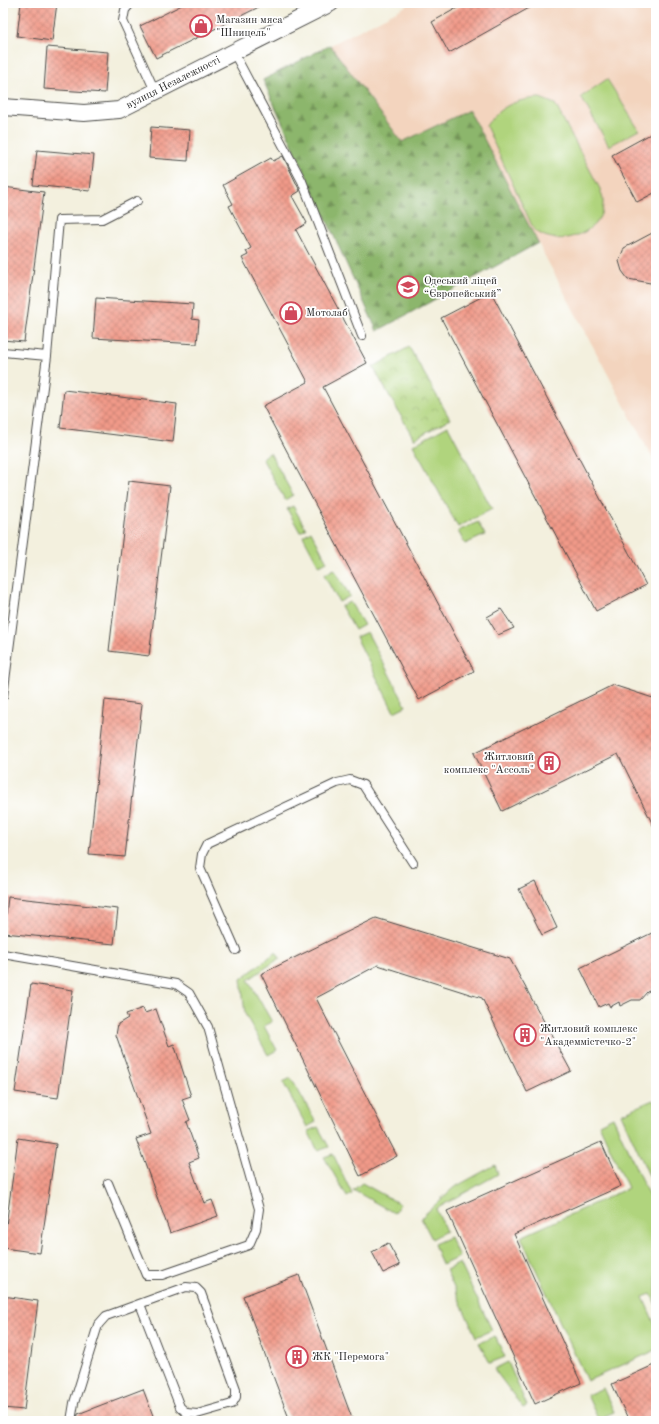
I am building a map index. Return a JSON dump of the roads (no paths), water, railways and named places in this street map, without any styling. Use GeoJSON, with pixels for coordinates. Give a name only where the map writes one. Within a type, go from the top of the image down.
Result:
{"type":"FeatureCollection","features":[{"type":"Feature","properties":{"kind":"street","name":"вулиця Незалежності"},"geometry":{"type":"LineString","coordinates":[[3,107],[84,113],[119,110],[331,3]]}},
{"type":"Feature","properties":{"kind":"lane"},"geometry":{"type":"LineString","coordinates":[[131,3],[125,10],[123,21],[155,91]]}},
{"type":"Feature","properties":{"kind":"lane"},"geometry":{"type":"LineString","coordinates":[[234,53],[302,181],[362,336]]}},
{"type":"Feature","properties":{"kind":"lane"},"geometry":{"type":"LineString","coordinates":[[3,696],[47,356],[59,220],[102,219],[137,201]]}},
{"type":"Feature","properties":{"kind":"lane"},"geometry":{"type":"LineString","coordinates":[[3,352],[47,356]]}},
{"type":"Feature","properties":{"kind":"lane"},"geometry":{"type":"LineString","coordinates":[[236,950],[200,868],[202,854],[207,844],[337,783],[350,780],[363,784],[413,863]]}},
{"type":"Feature","properties":{"kind":"lane"},"geometry":{"type":"LineString","coordinates":[[3,954],[176,984],[189,993],[208,1027],[259,1209],[256,1228],[249,1244],[162,1275],[146,1275],[108,1183]]}},
{"type":"Feature","properties":{"kind":"lane"},"geometry":{"type":"LineString","coordinates":[[71,1421],[74,1403],[98,1325],[106,1316],[186,1287],[196,1288],[201,1292],[236,1390],[236,1397],[232,1404],[198,1414],[187,1413],[180,1407],[140,1304]]}},
{"type":"Feature","properties":{"kind":"place","name":"Магазин мяса \"Шницель\""},"geometry":{"type":"Point","coordinates":[201,26]}},
{"type":"Feature","properties":{"kind":"place","name":"Одеський ліцей “Європейський”"},"geometry":{"type":"Point","coordinates":[408,287]}},
{"type":"Feature","properties":{"kind":"place","name":"Мотолаб"},"geometry":{"type":"Point","coordinates":[291,313]}},
{"type":"Feature","properties":{"kind":"place","name":"Житловий комплекс \"Ассоль\""},"geometry":{"type":"Point","coordinates":[549,763]}},
{"type":"Feature","properties":{"kind":"place","name":"Житловий комплекс \"Академмістечко-2\""},"geometry":{"type":"Point","coordinates":[525,1035]}},
{"type":"Feature","properties":{"kind":"place","name":"ЖК \"Перемога\""},"geometry":{"type":"Point","coordinates":[297,1357]}}]}
